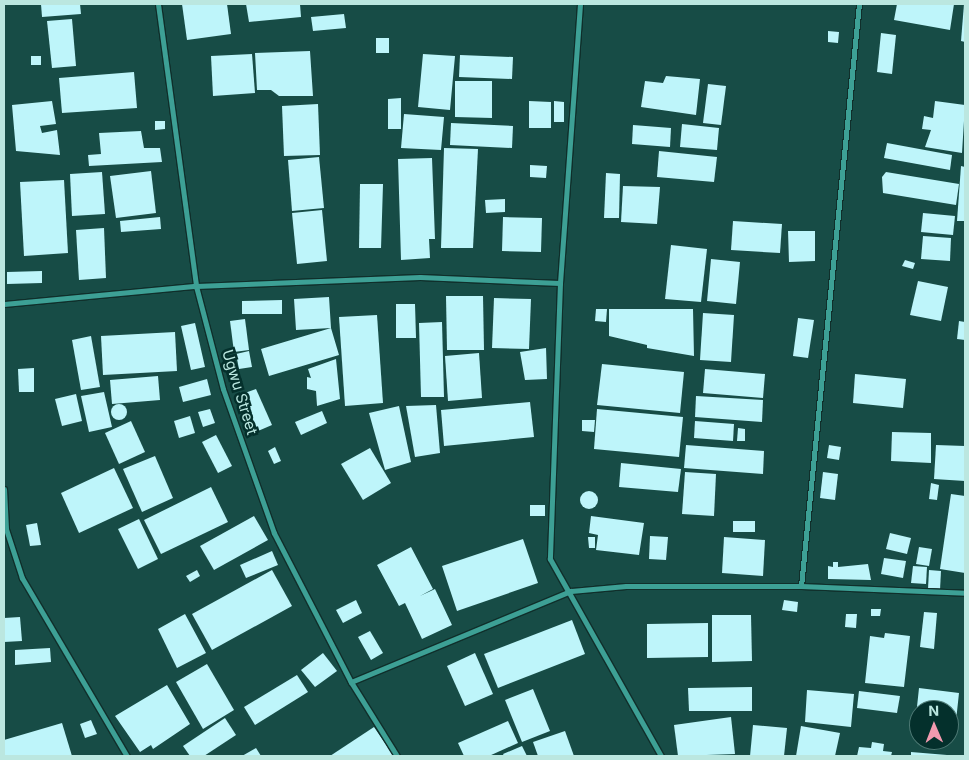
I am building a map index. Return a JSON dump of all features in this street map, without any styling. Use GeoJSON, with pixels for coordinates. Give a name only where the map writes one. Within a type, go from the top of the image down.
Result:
{"type":"FeatureCollection","features":[{"type":"Feature","properties":{"kind":"street","name":"Ugwu Street"},"geometry":{"type":"LineString","coordinates":[[158,4],[196,286],[223,389],[274,533],[351,682],[397,756]]}},
{"type":"Feature","properties":{"kind":"street"},"geometry":{"type":"LineString","coordinates":[[580,4],[560,282],[550,559],[571,591],[661,756]]}},
{"type":"Feature","properties":{"kind":"street"},"geometry":{"type":"LineString","coordinates":[[801,586],[859,4]]}},
{"type":"Feature","properties":{"kind":"street"},"geometry":{"type":"LineString","coordinates":[[4,304],[196,286],[420,278],[560,282]]}},
{"type":"Feature","properties":{"kind":"street"},"geometry":{"type":"LineString","coordinates":[[4,490],[6,530],[22,578],[127,756]]}},
{"type":"Feature","properties":{"kind":"street"},"geometry":{"type":"LineString","coordinates":[[351,682],[571,591],[626,586],[801,586],[965,593]]}},
{"type":"Feature","properties":{"kind":"building"},"geometry":{"type":"Polygon","coordinates":[[[41,4],[80,4],[81,14],[42,17],[41,4]]]}},
{"type":"Feature","properties":{"kind":"building"},"geometry":{"type":"Polygon","coordinates":[[[182,4],[227,4],[231,34],[187,40],[182,4]]]}},
{"type":"Feature","properties":{"kind":"building"},"geometry":{"type":"Polygon","coordinates":[[[246,4],[300,4],[301,17],[249,22],[246,4]]]}},
{"type":"Feature","properties":{"kind":"building"},"geometry":{"type":"Polygon","coordinates":[[[897,4],[954,4],[950,30],[894,20],[897,4]]]}},
{"type":"Feature","properties":{"kind":"building"},"geometry":{"type":"Polygon","coordinates":[[[965,4],[965,42],[961,41],[965,4]]]}},
{"type":"Feature","properties":{"kind":"building"},"geometry":{"type":"Polygon","coordinates":[[[344,14],[346,28],[313,31],[311,17],[344,14]]]}},
{"type":"Feature","properties":{"kind":"building"},"geometry":{"type":"Polygon","coordinates":[[[72,19],[76,66],[52,68],[47,21],[72,19]]]}},
{"type":"Feature","properties":{"kind":"building"},"geometry":{"type":"Polygon","coordinates":[[[828,31],[839,32],[838,43],[828,42],[828,31]]]}},
{"type":"Feature","properties":{"kind":"building"},"geometry":{"type":"Polygon","coordinates":[[[881,33],[896,35],[892,74],[877,72],[881,33]]]}},
{"type":"Feature","properties":{"kind":"building"},"geometry":{"type":"Polygon","coordinates":[[[376,38],[389,38],[389,53],[376,53],[376,38]]]}},
{"type":"Feature","properties":{"kind":"building"},"geometry":{"type":"Polygon","coordinates":[[[310,51],[313,96],[279,96],[271,90],[257,90],[255,53],[310,51]]]}},
{"type":"Feature","properties":{"kind":"building"},"geometry":{"type":"Polygon","coordinates":[[[252,54],[255,93],[213,96],[211,56],[252,54]]]}},
{"type":"Feature","properties":{"kind":"building"},"geometry":{"type":"Polygon","coordinates":[[[423,54],[455,56],[450,110],[418,107],[423,54]]]}},
{"type":"Feature","properties":{"kind":"building"},"geometry":{"type":"Polygon","coordinates":[[[460,55],[513,57],[512,79],[459,77],[460,55]]]}},
{"type":"Feature","properties":{"kind":"building"},"geometry":{"type":"Polygon","coordinates":[[[31,56],[41,56],[41,65],[31,65],[31,56]]]}},
{"type":"Feature","properties":{"kind":"building"},"geometry":{"type":"Polygon","coordinates":[[[134,72],[137,108],[62,113],[59,78],[134,72]]]}},
{"type":"Feature","properties":{"kind":"building"},"geometry":{"type":"Polygon","coordinates":[[[666,76],[700,79],[696,115],[641,107],[645,81],[663,83],[666,76]]]}},
{"type":"Feature","properties":{"kind":"building"},"geometry":{"type":"Polygon","coordinates":[[[455,81],[492,81],[492,118],[455,117],[455,81]]]}},
{"type":"Feature","properties":{"kind":"building"},"geometry":{"type":"Polygon","coordinates":[[[708,84],[726,86],[721,125],[703,123],[708,84]]]}},
{"type":"Feature","properties":{"kind":"building"},"geometry":{"type":"Polygon","coordinates":[[[401,98],[401,129],[388,129],[388,99],[401,98]]]}},
{"type":"Feature","properties":{"kind":"building"},"geometry":{"type":"Polygon","coordinates":[[[52,101],[56,124],[40,126],[42,133],[57,130],[60,155],[16,151],[12,105],[52,101]]]}},
{"type":"Feature","properties":{"kind":"building"},"geometry":{"type":"Polygon","coordinates":[[[529,101],[551,102],[551,128],[529,128],[529,101]]]}},
{"type":"Feature","properties":{"kind":"building"},"geometry":{"type":"Polygon","coordinates":[[[554,101],[564,102],[564,122],[554,122],[554,101]]]}},
{"type":"Feature","properties":{"kind":"building"},"geometry":{"type":"Polygon","coordinates":[[[935,101],[965,105],[962,153],[925,147],[931,130],[922,129],[924,116],[933,118],[935,101]]]}},
{"type":"Feature","properties":{"kind":"building"},"geometry":{"type":"Polygon","coordinates":[[[318,104],[320,155],[284,156],[282,106],[318,104]]]}},
{"type":"Feature","properties":{"kind":"building"},"geometry":{"type":"Polygon","coordinates":[[[404,114],[444,117],[441,150],[401,148],[404,114]]]}},
{"type":"Feature","properties":{"kind":"building"},"geometry":{"type":"Polygon","coordinates":[[[155,121],[165,121],[165,129],[155,130],[155,121]]]}},
{"type":"Feature","properties":{"kind":"building"},"geometry":{"type":"Polygon","coordinates":[[[451,123],[513,126],[512,148],[450,145],[451,123]]]}},
{"type":"Feature","properties":{"kind":"building"},"geometry":{"type":"Polygon","coordinates":[[[682,124],[719,128],[717,150],[680,147],[682,124]]]}},
{"type":"Feature","properties":{"kind":"building"},"geometry":{"type":"Polygon","coordinates":[[[633,125],[671,128],[670,147],[632,144],[633,125]]]}},
{"type":"Feature","properties":{"kind":"building"},"geometry":{"type":"Polygon","coordinates":[[[141,131],[144,148],[160,148],[162,162],[89,166],[88,155],[101,154],[99,133],[141,131]]]}},
{"type":"Feature","properties":{"kind":"building"},"geometry":{"type":"Polygon","coordinates":[[[887,143],[952,155],[950,170],[884,158],[887,143]]]}},
{"type":"Feature","properties":{"kind":"building"},"geometry":{"type":"Polygon","coordinates":[[[444,148],[478,149],[473,248],[441,248],[444,148]]]}},
{"type":"Feature","properties":{"kind":"building"},"geometry":{"type":"Polygon","coordinates":[[[659,151],[717,157],[714,182],[657,177],[659,151]]]}},
{"type":"Feature","properties":{"kind":"building"},"geometry":{"type":"Polygon","coordinates":[[[319,157],[324,208],[292,211],[288,160],[319,157]]]}},
{"type":"Feature","properties":{"kind":"building"},"geometry":{"type":"Polygon","coordinates":[[[432,158],[435,239],[429,239],[430,258],[401,260],[398,159],[432,158]]]}},
{"type":"Feature","properties":{"kind":"building"},"geometry":{"type":"Polygon","coordinates":[[[530,165],[547,166],[546,178],[530,177],[530,165]]]}},
{"type":"Feature","properties":{"kind":"building"},"geometry":{"type":"Polygon","coordinates":[[[961,166],[965,167],[965,221],[957,221],[961,166]]]}},
{"type":"Feature","properties":{"kind":"building"},"geometry":{"type":"Polygon","coordinates":[[[151,171],[156,213],[116,218],[110,176],[151,171]]]}},
{"type":"Feature","properties":{"kind":"building"},"geometry":{"type":"Polygon","coordinates":[[[102,172],[105,214],[72,216],[70,174],[102,172]]]}},
{"type":"Feature","properties":{"kind":"building"},"geometry":{"type":"Polygon","coordinates":[[[886,172],[959,184],[956,205],[883,193],[882,177],[886,172]]]}},
{"type":"Feature","properties":{"kind":"building"},"geometry":{"type":"Polygon","coordinates":[[[606,173],[620,174],[619,218],[604,218],[606,173]]]}},
{"type":"Feature","properties":{"kind":"building"},"geometry":{"type":"Polygon","coordinates":[[[64,180],[68,253],[24,256],[20,182],[64,180]]]}},
{"type":"Feature","properties":{"kind":"building"},"geometry":{"type":"Polygon","coordinates":[[[360,184],[383,184],[381,248],[359,248],[360,184]]]}},
{"type":"Feature","properties":{"kind":"building"},"geometry":{"type":"Polygon","coordinates":[[[623,186],[660,187],[657,224],[621,222],[623,186]]]}},
{"type":"Feature","properties":{"kind":"building"},"geometry":{"type":"Polygon","coordinates":[[[505,199],[505,212],[486,213],[485,200],[505,199]]]}},
{"type":"Feature","properties":{"kind":"building"},"geometry":{"type":"Polygon","coordinates":[[[322,210],[327,261],[297,264],[292,213],[322,210]]]}},
{"type":"Feature","properties":{"kind":"building"},"geometry":{"type":"Polygon","coordinates":[[[923,213],[955,216],[953,235],[921,232],[923,213]]]}},
{"type":"Feature","properties":{"kind":"building"},"geometry":{"type":"Polygon","coordinates":[[[160,217],[161,229],[121,232],[120,221],[160,217]]]}},
{"type":"Feature","properties":{"kind":"building"},"geometry":{"type":"Polygon","coordinates":[[[503,217],[542,218],[541,252],[502,251],[503,217]]]}},
{"type":"Feature","properties":{"kind":"building"},"geometry":{"type":"Polygon","coordinates":[[[733,221],[782,224],[780,253],[731,250],[733,221]]]}},
{"type":"Feature","properties":{"kind":"building"},"geometry":{"type":"Polygon","coordinates":[[[104,228],[106,278],[79,280],[76,230],[104,228]]]}},
{"type":"Feature","properties":{"kind":"building"},"geometry":{"type":"Polygon","coordinates":[[[788,231],[815,231],[815,261],[789,262],[788,231]]]}},
{"type":"Feature","properties":{"kind":"building"},"geometry":{"type":"Polygon","coordinates":[[[923,236],[951,238],[950,261],[921,259],[923,236]]]}},
{"type":"Feature","properties":{"kind":"building"},"geometry":{"type":"Polygon","coordinates":[[[671,245],[707,249],[701,302],[665,299],[671,245]]]}},
{"type":"Feature","properties":{"kind":"building"},"geometry":{"type":"Polygon","coordinates":[[[711,259],[740,262],[736,304],[707,301],[711,259]]]}},
{"type":"Feature","properties":{"kind":"building"},"geometry":{"type":"Polygon","coordinates":[[[905,260],[915,263],[913,269],[902,266],[905,260]]]}},
{"type":"Feature","properties":{"kind":"building"},"geometry":{"type":"Polygon","coordinates":[[[42,271],[42,283],[7,284],[7,272],[42,271]]]}},
{"type":"Feature","properties":{"kind":"building"},"geometry":{"type":"Polygon","coordinates":[[[918,281],[948,287],[941,321],[910,315],[918,281]]]}},
{"type":"Feature","properties":{"kind":"building"},"geometry":{"type":"Polygon","coordinates":[[[446,296],[483,296],[484,350],[447,350],[446,296]]]}},
{"type":"Feature","properties":{"kind":"building"},"geometry":{"type":"Polygon","coordinates":[[[329,297],[331,328],[296,330],[294,299],[329,297]]]}},
{"type":"Feature","properties":{"kind":"building"},"geometry":{"type":"Polygon","coordinates":[[[494,298],[531,299],[529,349],[492,348],[494,298]]]}},
{"type":"Feature","properties":{"kind":"building"},"geometry":{"type":"Polygon","coordinates":[[[282,300],[282,314],[242,314],[242,301],[282,300]]]}},
{"type":"Feature","properties":{"kind":"building"},"geometry":{"type":"Polygon","coordinates":[[[396,304],[415,304],[416,338],[396,338],[396,304]]]}},
{"type":"Feature","properties":{"kind":"building"},"geometry":{"type":"Polygon","coordinates":[[[596,309],[607,309],[606,322],[595,321],[596,309]]]}},
{"type":"Feature","properties":{"kind":"building"},"geometry":{"type":"Polygon","coordinates":[[[609,309],[693,309],[694,356],[647,348],[647,345],[609,336],[609,309]]]}},
{"type":"Feature","properties":{"kind":"building"},"geometry":{"type":"Polygon","coordinates":[[[703,313],[734,315],[731,362],[700,360],[703,313]]]}},
{"type":"Feature","properties":{"kind":"building"},"geometry":{"type":"Polygon","coordinates":[[[377,315],[383,403],[345,406],[339,317],[377,315]]]}},
{"type":"Feature","properties":{"kind":"building"},"geometry":{"type":"Polygon","coordinates":[[[798,318],[814,320],[808,358],[793,356],[798,318]]]}},
{"type":"Feature","properties":{"kind":"building"},"geometry":{"type":"Polygon","coordinates":[[[245,319],[249,350],[234,352],[230,321],[245,319]]]}},
{"type":"Feature","properties":{"kind":"building"},"geometry":{"type":"Polygon","coordinates":[[[959,321],[965,322],[965,340],[957,339],[959,321]]]}},
{"type":"Feature","properties":{"kind":"building"},"geometry":{"type":"Polygon","coordinates":[[[442,322],[444,397],[421,397],[419,323],[442,322]]]}},
{"type":"Feature","properties":{"kind":"building"},"geometry":{"type":"Polygon","coordinates":[[[195,323],[205,367],[191,370],[181,326],[195,323]]]}},
{"type":"Feature","properties":{"kind":"building"},"geometry":{"type":"Polygon","coordinates":[[[331,328],[339,355],[269,376],[261,349],[331,328]]]}},
{"type":"Feature","properties":{"kind":"building"},"geometry":{"type":"Polygon","coordinates":[[[175,332],[177,371],[103,375],[101,336],[175,332]]]}},
{"type":"Feature","properties":{"kind":"building"},"geometry":{"type":"Polygon","coordinates":[[[91,336],[100,387],[81,390],[72,340],[91,336]]]}},
{"type":"Feature","properties":{"kind":"building"},"geometry":{"type":"Polygon","coordinates":[[[546,348],[547,379],[525,380],[520,352],[546,348]]]}},
{"type":"Feature","properties":{"kind":"building"},"geometry":{"type":"Polygon","coordinates":[[[249,351],[252,367],[239,369],[236,354],[249,351]]]}},
{"type":"Feature","properties":{"kind":"building"},"geometry":{"type":"Polygon","coordinates":[[[479,353],[482,398],[448,401],[445,356],[479,353]]]}},
{"type":"Feature","properties":{"kind":"building"},"geometry":{"type":"Polygon","coordinates":[[[336,359],[340,399],[317,406],[316,391],[307,389],[307,377],[311,378],[308,369],[336,359]]]}},
{"type":"Feature","properties":{"kind":"building"},"geometry":{"type":"Polygon","coordinates":[[[602,364],[684,372],[680,413],[597,405],[602,364]]]}},
{"type":"Feature","properties":{"kind":"building"},"geometry":{"type":"Polygon","coordinates":[[[34,368],[34,392],[19,392],[18,369],[34,368]]]}},
{"type":"Feature","properties":{"kind":"building"},"geometry":{"type":"Polygon","coordinates":[[[705,369],[765,374],[763,398],[703,393],[705,369]]]}},
{"type":"Feature","properties":{"kind":"building"},"geometry":{"type":"Polygon","coordinates":[[[855,374],[906,379],[903,408],[853,403],[855,374]]]}},
{"type":"Feature","properties":{"kind":"building"},"geometry":{"type":"Polygon","coordinates":[[[158,376],[160,400],[112,404],[110,380],[158,376]]]}},
{"type":"Feature","properties":{"kind":"building"},"geometry":{"type":"Polygon","coordinates":[[[207,379],[211,395],[183,402],[179,387],[207,379]]]}},
{"type":"Feature","properties":{"kind":"building"},"geometry":{"type":"Polygon","coordinates":[[[256,389],[272,425],[258,431],[242,394],[256,389]]]}},
{"type":"Feature","properties":{"kind":"building"},"geometry":{"type":"Polygon","coordinates":[[[104,392],[112,427],[89,432],[81,396],[104,392]]]}},
{"type":"Feature","properties":{"kind":"building"},"geometry":{"type":"Polygon","coordinates":[[[76,394],[82,421],[62,426],[55,399],[76,394]]]}},
{"type":"Feature","properties":{"kind":"building"},"geometry":{"type":"Polygon","coordinates":[[[696,396],[763,400],[762,422],[695,417],[696,396]]]}},
{"type":"Feature","properties":{"kind":"building"},"geometry":{"type":"Polygon","coordinates":[[[530,402],[534,437],[444,446],[441,410],[530,402]]]}},
{"type":"Feature","properties":{"kind":"building"},"geometry":{"type":"Polygon","coordinates":[[[119,404],[127,412],[119,420],[111,412],[119,404]]]}},
{"type":"Feature","properties":{"kind":"building"},"geometry":{"type":"Polygon","coordinates":[[[436,405],[440,453],[415,457],[406,406],[436,405]]]}},
{"type":"Feature","properties":{"kind":"building"},"geometry":{"type":"Polygon","coordinates":[[[399,406],[411,462],[385,470],[369,413],[399,406]]]}},
{"type":"Feature","properties":{"kind":"building"},"geometry":{"type":"Polygon","coordinates":[[[210,409],[215,423],[203,427],[198,412],[210,409]]]}},
{"type":"Feature","properties":{"kind":"building"},"geometry":{"type":"Polygon","coordinates":[[[597,409],[683,417],[679,457],[594,449],[597,409]]]}},
{"type":"Feature","properties":{"kind":"building"},"geometry":{"type":"Polygon","coordinates":[[[322,411],[327,423],[301,435],[295,422],[322,411]]]}},
{"type":"Feature","properties":{"kind":"building"},"geometry":{"type":"Polygon","coordinates":[[[190,416],[195,433],[179,438],[174,421],[190,416]]]}},
{"type":"Feature","properties":{"kind":"building"},"geometry":{"type":"Polygon","coordinates":[[[582,420],[595,420],[594,432],[582,431],[582,420]]]}},
{"type":"Feature","properties":{"kind":"building"},"geometry":{"type":"Polygon","coordinates":[[[131,421],[145,452],[119,464],[105,433],[131,421]]]}},
{"type":"Feature","properties":{"kind":"building"},"geometry":{"type":"Polygon","coordinates":[[[695,421],[734,424],[733,441],[694,438],[695,421]]]}},
{"type":"Feature","properties":{"kind":"building"},"geometry":{"type":"Polygon","coordinates":[[[738,428],[745,429],[745,441],[737,441],[738,428]]]}},
{"type":"Feature","properties":{"kind":"building"},"geometry":{"type":"Polygon","coordinates":[[[892,432],[931,433],[931,463],[891,461],[892,432]]]}},
{"type":"Feature","properties":{"kind":"building"},"geometry":{"type":"Polygon","coordinates":[[[216,435],[232,466],[218,473],[202,442],[216,435]]]}},
{"type":"Feature","properties":{"kind":"building"},"geometry":{"type":"Polygon","coordinates":[[[686,445],[764,451],[763,474],[684,468],[686,445]]]}},
{"type":"Feature","properties":{"kind":"building"},"geometry":{"type":"Polygon","coordinates":[[[829,445],[841,447],[839,460],[827,458],[829,445]]]}},
{"type":"Feature","properties":{"kind":"building"},"geometry":{"type":"Polygon","coordinates":[[[936,445],[965,446],[965,481],[934,479],[936,445]]]}},
{"type":"Feature","properties":{"kind":"building"},"geometry":{"type":"Polygon","coordinates":[[[275,447],[281,461],[274,464],[268,451],[275,447]]]}},
{"type":"Feature","properties":{"kind":"building"},"geometry":{"type":"Polygon","coordinates":[[[370,448],[391,483],[363,500],[341,464],[370,448]]]}},
{"type":"Feature","properties":{"kind":"building"},"geometry":{"type":"Polygon","coordinates":[[[155,456],[173,498],[142,512],[123,469],[155,456]]]}},
{"type":"Feature","properties":{"kind":"building"},"geometry":{"type":"Polygon","coordinates":[[[621,463],[681,469],[678,492],[619,487],[621,463]]]}},
{"type":"Feature","properties":{"kind":"building"},"geometry":{"type":"Polygon","coordinates":[[[114,468],[133,508],[79,533],[61,493],[114,468]]]}},
{"type":"Feature","properties":{"kind":"building"},"geometry":{"type":"Polygon","coordinates":[[[685,472],[716,474],[714,516],[682,514],[685,472]]]}},
{"type":"Feature","properties":{"kind":"building"},"geometry":{"type":"Polygon","coordinates":[[[823,472],[838,474],[835,500],[820,498],[823,472]]]}},
{"type":"Feature","properties":{"kind":"building"},"geometry":{"type":"Polygon","coordinates":[[[931,483],[939,485],[937,500],[929,499],[931,483]]]}},
{"type":"Feature","properties":{"kind":"building"},"geometry":{"type":"Polygon","coordinates":[[[211,487],[228,522],[161,554],[144,520],[211,487]]]}},
{"type":"Feature","properties":{"kind":"building"},"geometry":{"type":"Polygon","coordinates":[[[585,491],[593,491],[598,496],[596,507],[585,509],[580,504],[580,496],[585,491]]]}},
{"type":"Feature","properties":{"kind":"building"},"geometry":{"type":"Polygon","coordinates":[[[951,494],[965,496],[965,573],[940,569],[951,494]]]}},
{"type":"Feature","properties":{"kind":"building"},"geometry":{"type":"Polygon","coordinates":[[[530,505],[545,505],[545,516],[530,516],[530,505]]]}},
{"type":"Feature","properties":{"kind":"building"},"geometry":{"type":"Polygon","coordinates":[[[254,516],[268,540],[214,570],[200,546],[254,516]]]}},
{"type":"Feature","properties":{"kind":"building"},"geometry":{"type":"Polygon","coordinates":[[[591,516],[644,523],[639,555],[596,550],[598,535],[589,533],[591,516]]]}},
{"type":"Feature","properties":{"kind":"building"},"geometry":{"type":"Polygon","coordinates":[[[139,519],[158,559],[138,569],[118,529],[139,519]]]}},
{"type":"Feature","properties":{"kind":"building"},"geometry":{"type":"Polygon","coordinates":[[[733,521],[755,521],[755,532],[733,532],[733,521]]]}},
{"type":"Feature","properties":{"kind":"building"},"geometry":{"type":"Polygon","coordinates":[[[37,523],[41,545],[30,546],[26,525],[37,523]]]}},
{"type":"Feature","properties":{"kind":"building"},"geometry":{"type":"Polygon","coordinates":[[[890,533],[911,538],[907,554],[886,549],[890,533]]]}},
{"type":"Feature","properties":{"kind":"building"},"geometry":{"type":"Polygon","coordinates":[[[650,536],[668,537],[666,560],[649,559],[650,536]]]}},
{"type":"Feature","properties":{"kind":"building"},"geometry":{"type":"Polygon","coordinates":[[[588,537],[595,537],[595,548],[589,548],[588,537]]]}},
{"type":"Feature","properties":{"kind":"building"},"geometry":{"type":"Polygon","coordinates":[[[724,537],[765,540],[763,576],[722,573],[724,537]]]}},
{"type":"Feature","properties":{"kind":"building"},"geometry":{"type":"Polygon","coordinates":[[[523,539],[538,583],[457,611],[442,566],[523,539]]]}},
{"type":"Feature","properties":{"kind":"building"},"geometry":{"type":"Polygon","coordinates":[[[411,547],[433,589],[420,596],[435,589],[452,625],[422,639],[405,603],[399,606],[377,565],[411,547]]]}},
{"type":"Feature","properties":{"kind":"building"},"geometry":{"type":"Polygon","coordinates":[[[919,547],[932,549],[929,566],[916,564],[919,547]]]}},
{"type":"Feature","properties":{"kind":"building"},"geometry":{"type":"Polygon","coordinates":[[[272,551],[278,565],[246,578],[240,565],[272,551]]]}},
{"type":"Feature","properties":{"kind":"building"},"geometry":{"type":"Polygon","coordinates":[[[884,558],[906,561],[903,578],[881,574],[884,558]]]}},
{"type":"Feature","properties":{"kind":"building"},"geometry":{"type":"Polygon","coordinates":[[[833,562],[838,562],[838,567],[868,564],[871,580],[828,579],[828,566],[833,567],[833,562]]]}},
{"type":"Feature","properties":{"kind":"building"},"geometry":{"type":"Polygon","coordinates":[[[913,566],[927,567],[926,584],[911,583],[913,566]]]}},
{"type":"Feature","properties":{"kind":"building"},"geometry":{"type":"Polygon","coordinates":[[[197,570],[200,576],[190,582],[186,576],[197,570]]]}},
{"type":"Feature","properties":{"kind":"building"},"geometry":{"type":"Polygon","coordinates":[[[272,570],[292,606],[212,650],[192,614],[272,570]]]}},
{"type":"Feature","properties":{"kind":"building"},"geometry":{"type":"Polygon","coordinates":[[[929,570],[941,571],[940,590],[928,589],[929,570]]]}},
{"type":"Feature","properties":{"kind":"building"},"geometry":{"type":"Polygon","coordinates":[[[356,600],[362,613],[343,623],[336,610],[356,600]]]}},
{"type":"Feature","properties":{"kind":"building"},"geometry":{"type":"Polygon","coordinates":[[[784,600],[798,602],[797,612],[782,610],[784,600]]]}},
{"type":"Feature","properties":{"kind":"building"},"geometry":{"type":"Polygon","coordinates":[[[871,609],[881,609],[880,616],[871,616],[871,609]]]}},
{"type":"Feature","properties":{"kind":"building"},"geometry":{"type":"Polygon","coordinates":[[[924,612],[937,613],[934,649],[920,647],[924,612]]]}},
{"type":"Feature","properties":{"kind":"building"},"geometry":{"type":"Polygon","coordinates":[[[185,614],[206,653],[177,668],[158,629],[185,614]]]}},
{"type":"Feature","properties":{"kind":"building"},"geometry":{"type":"Polygon","coordinates":[[[846,614],[857,614],[856,628],[845,627],[846,614]]]}},
{"type":"Feature","properties":{"kind":"building"},"geometry":{"type":"Polygon","coordinates":[[[712,615],[751,615],[752,661],[712,662],[712,615]]]}},
{"type":"Feature","properties":{"kind":"building"},"geometry":{"type":"Polygon","coordinates":[[[20,617],[22,641],[4,642],[4,618],[20,617]]]}},
{"type":"Feature","properties":{"kind":"building"},"geometry":{"type":"Polygon","coordinates":[[[572,620],[585,654],[498,688],[484,654],[572,620]]]}},
{"type":"Feature","properties":{"kind":"building"},"geometry":{"type":"Polygon","coordinates":[[[708,623],[708,657],[647,658],[647,624],[708,623]]]}},
{"type":"Feature","properties":{"kind":"building"},"geometry":{"type":"Polygon","coordinates":[[[370,631],[383,653],[371,660],[358,637],[370,631]]]}},
{"type":"Feature","properties":{"kind":"building"},"geometry":{"type":"Polygon","coordinates":[[[885,633],[910,636],[904,687],[865,683],[870,636],[884,638],[885,633]]]}},
{"type":"Feature","properties":{"kind":"building"},"geometry":{"type":"Polygon","coordinates":[[[50,648],[51,662],[15,665],[15,650],[50,648]]]}},
{"type":"Feature","properties":{"kind":"building"},"geometry":{"type":"Polygon","coordinates":[[[323,653],[337,671],[315,687],[301,670],[323,653]]]}},
{"type":"Feature","properties":{"kind":"building"},"geometry":{"type":"Polygon","coordinates":[[[475,653],[493,694],[465,706],[447,666],[475,653]]]}},
{"type":"Feature","properties":{"kind":"building"},"geometry":{"type":"Polygon","coordinates":[[[207,664],[234,710],[203,729],[176,682],[207,664]]]}},
{"type":"Feature","properties":{"kind":"building"},"geometry":{"type":"Polygon","coordinates":[[[297,675],[308,692],[255,725],[244,707],[297,675]]]}},
{"type":"Feature","properties":{"kind":"building"},"geometry":{"type":"Polygon","coordinates":[[[167,685],[190,724],[153,749],[151,745],[140,752],[115,716],[167,685]]]}},
{"type":"Feature","properties":{"kind":"building"},"geometry":{"type":"Polygon","coordinates":[[[752,687],[752,711],[689,711],[688,688],[752,687]]]}},
{"type":"Feature","properties":{"kind":"building"},"geometry":{"type":"Polygon","coordinates":[[[919,688],[959,693],[958,700],[918,700],[919,688]]]}},
{"type":"Feature","properties":{"kind":"building"},"geometry":{"type":"Polygon","coordinates":[[[533,689],[550,731],[522,742],[505,700],[533,689]]]}},
{"type":"Feature","properties":{"kind":"building"},"geometry":{"type":"Polygon","coordinates":[[[807,690],[854,694],[851,727],[805,722],[807,690]]]}},
{"type":"Feature","properties":{"kind":"building"},"geometry":{"type":"Polygon","coordinates":[[[859,691],[900,696],[897,713],[857,708],[859,691]]]}},
{"type":"Feature","properties":{"kind":"building"},"geometry":{"type":"Polygon","coordinates":[[[731,717],[735,754],[678,756],[674,725],[731,717]]]}},
{"type":"Feature","properties":{"kind":"building"},"geometry":{"type":"Polygon","coordinates":[[[225,718],[236,735],[204,756],[190,756],[183,746],[225,718]]]}},
{"type":"Feature","properties":{"kind":"building"},"geometry":{"type":"Polygon","coordinates":[[[91,720],[97,734],[85,738],[80,724],[91,720]]]}},
{"type":"Feature","properties":{"kind":"building"},"geometry":{"type":"Polygon","coordinates":[[[508,721],[518,743],[489,756],[464,756],[458,743],[508,721]]]}},
{"type":"Feature","properties":{"kind":"building"},"geometry":{"type":"Polygon","coordinates":[[[62,723],[72,756],[4,756],[4,740],[62,723]]]}},
{"type":"Feature","properties":{"kind":"building"},"geometry":{"type":"Polygon","coordinates":[[[753,725],[787,728],[784,756],[750,756],[753,725]]]}},
{"type":"Feature","properties":{"kind":"building"},"geometry":{"type":"Polygon","coordinates":[[[801,726],[840,733],[835,756],[796,756],[801,726]]]}},
{"type":"Feature","properties":{"kind":"building"},"geometry":{"type":"Polygon","coordinates":[[[374,727],[394,756],[330,756],[374,727]]]}},
{"type":"Feature","properties":{"kind":"building"},"geometry":{"type":"Polygon","coordinates":[[[565,731],[574,756],[538,756],[533,742],[565,731]]]}},
{"type":"Feature","properties":{"kind":"building"},"geometry":{"type":"Polygon","coordinates":[[[872,742],[884,744],[883,751],[892,752],[891,756],[857,756],[859,747],[871,748],[872,742]]]}},
{"type":"Feature","properties":{"kind":"building"},"geometry":{"type":"Polygon","coordinates":[[[522,746],[527,756],[504,756],[503,754],[522,746]]]}},
{"type":"Feature","properties":{"kind":"building"},"geometry":{"type":"Polygon","coordinates":[[[256,748],[261,756],[242,756],[256,748]]]}},
{"type":"Feature","properties":{"kind":"building"},"geometry":{"type":"Polygon","coordinates":[[[911,752],[947,755],[947,756],[911,756],[911,752]]]}}]}
